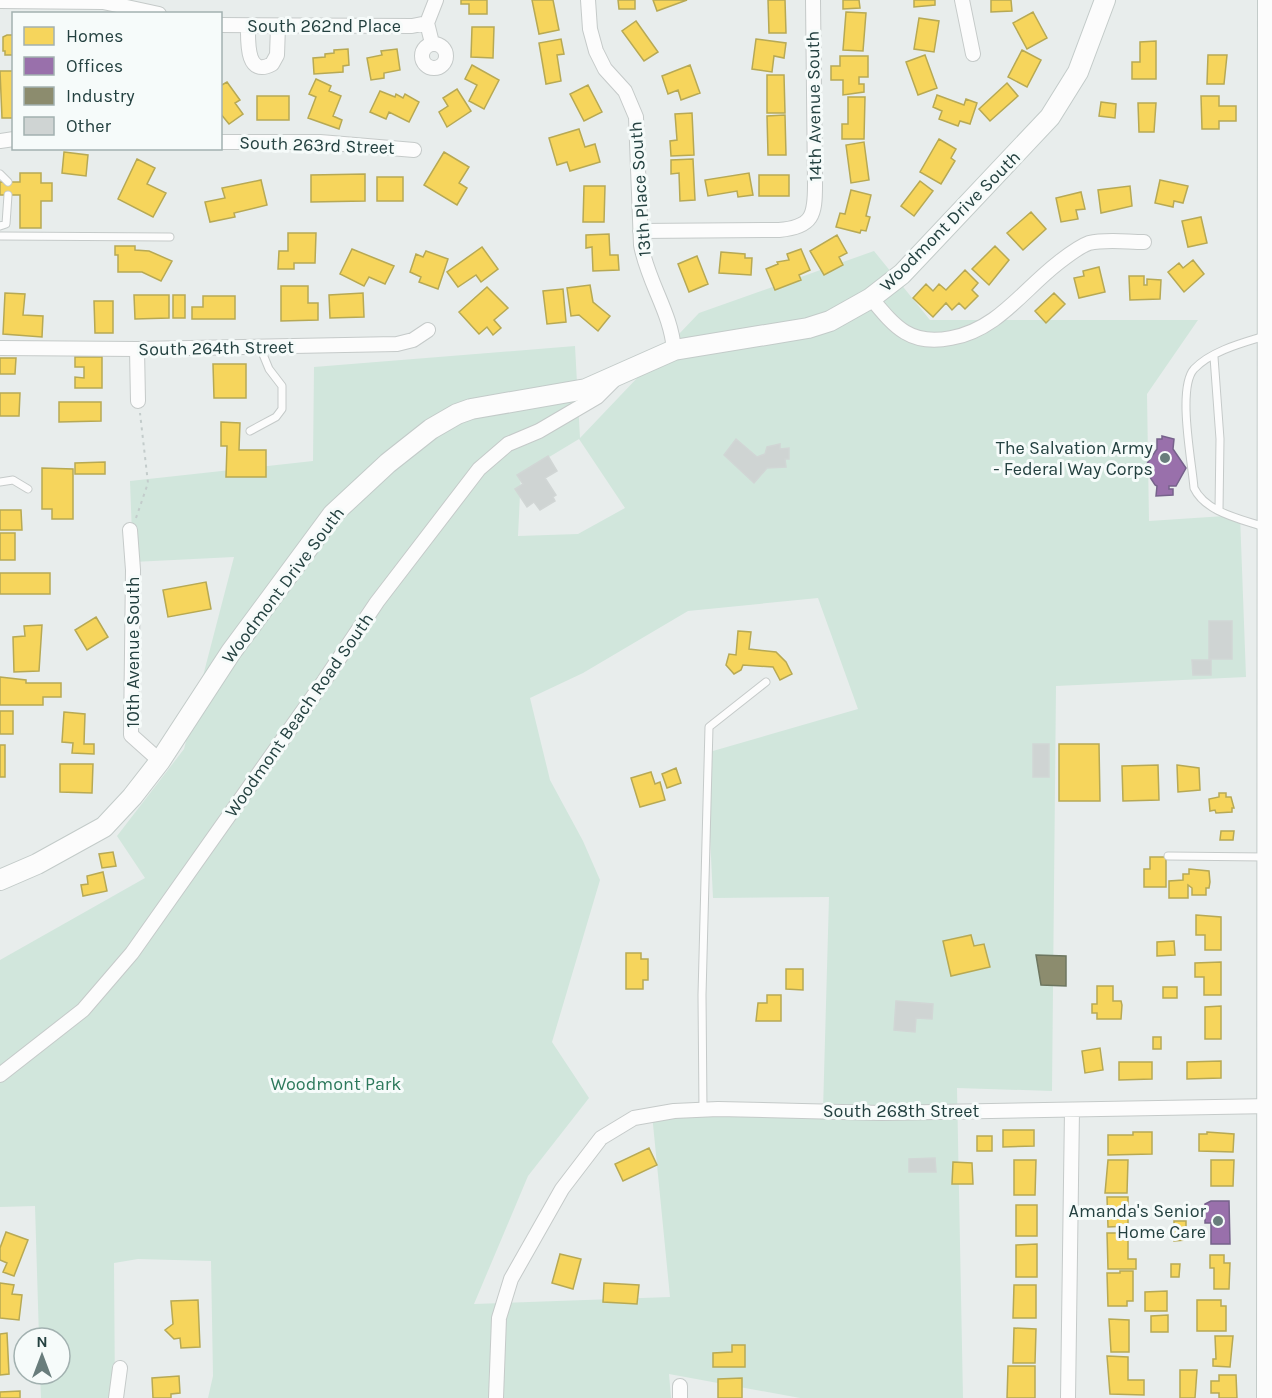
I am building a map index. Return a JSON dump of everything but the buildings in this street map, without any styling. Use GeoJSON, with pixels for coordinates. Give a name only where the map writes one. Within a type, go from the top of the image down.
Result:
{"type":"FeatureCollection","features":[{"type":"Feature","properties":{"kind":"main road","name":"Woodmont Drive South"},"geometry":{"type":"LineString","coordinates":[[0,880],[37,864],[104,826],[132,797],[160,761],[231,652],[333,514],[388,463],[431,429],[457,414],[504,403],[567,393],[616,378],[674,350],[808,328],[830,321],[871,298],[902,274],[1050,117],[1078,72],[1106,0]]}},
{"type":"Feature","properties":{"kind":"main road"},"geometry":{"type":"LineString","coordinates":[[1267,1398],[1270,1355],[1268,336],[1270,25],[1268,0]]}},
{"type":"Feature","properties":{"kind":"street"},"geometry":{"type":"LineString","coordinates":[[432,44],[427,23],[436,0]]}},
{"type":"Feature","properties":{"kind":"street","name":"13th Place South"},"geometry":{"type":"LineString","coordinates":[[588,0],[588,18],[596,51],[605,69],[626,91],[636,117],[640,231],[644,260],[672,327],[674,350]]}},
{"type":"Feature","properties":{"kind":"street","name":"14th Avenue South"},"geometry":{"type":"LineString","coordinates":[[640,231],[788,229],[804,224],[814,213],[813,0]]}},
{"type":"Feature","properties":{"kind":"street"},"geometry":{"type":"LineString","coordinates":[[962,0],[973,54]]}},
{"type":"Feature","properties":{"kind":"street"},"geometry":{"type":"LineString","coordinates":[[0,1],[80,1],[132,10]]}},
{"type":"Feature","properties":{"kind":"street","name":"South 262nd Place"},"geometry":{"type":"LineString","coordinates":[[222,25],[412,26],[427,23]]}},
{"type":"Feature","properties":{"kind":"street"},"geometry":{"type":"LineString","coordinates":[[248,26],[250,57],[255,64],[263,67],[272,64],[277,56],[278,26]]}},
{"type":"Feature","properties":{"kind":"street","name":"South 263rd Street"},"geometry":{"type":"LineString","coordinates":[[222,142],[320,142],[414,150]]}},
{"type":"Feature","properties":{"kind":"street"},"geometry":{"type":"LineString","coordinates":[[871,298],[896,329],[917,338],[945,340],[967,336],[995,321],[1039,277],[1070,253],[1089,243],[1144,242]]}},
{"type":"Feature","properties":{"kind":"street","name":"South 264th Street"},"geometry":{"type":"LineString","coordinates":[[0,348],[137,349],[397,344],[413,340],[428,330]]}},
{"type":"Feature","properties":{"kind":"street"},"geometry":{"type":"LineString","coordinates":[[137,349],[138,401]]}},
{"type":"Feature","properties":{"kind":"street","name":"Woodmont Beach Road South"},"geometry":{"type":"LineString","coordinates":[[0,1075],[83,1010],[132,953],[377,602],[479,469],[508,444],[539,431],[597,398],[616,378]]}},
{"type":"Feature","properties":{"kind":"street","name":"10th Avenue South"},"geometry":{"type":"LineString","coordinates":[[130,530],[133,570],[131,735],[160,761]]}},
{"type":"Feature","properties":{"kind":"street","name":"South 268th Street"},"geometry":{"type":"LineString","coordinates":[[496,1398],[499,1318],[507,1290],[525,1252],[562,1189],[601,1138],[634,1118],[652,1114],[703,1110],[882,1113],[1270,1106]]}},
{"type":"Feature","properties":{"kind":"street"},"geometry":{"type":"LineString","coordinates":[[1068,1398],[1072,1110]]}},
{"type":"Feature","properties":{"kind":"street"},"geometry":{"type":"LineString","coordinates":[[116,1398],[120,1368]]}},
{"type":"Feature","properties":{"kind":"lane"},"geometry":{"type":"LineString","coordinates":[[0,174],[8,182]]}},
{"type":"Feature","properties":{"kind":"lane"},"geometry":{"type":"LineString","coordinates":[[0,226],[6,224],[8,195]]}},
{"type":"Feature","properties":{"kind":"lane"},"geometry":{"type":"LineString","coordinates":[[0,236],[170,237]]}},
{"type":"Feature","properties":{"kind":"lane"},"geometry":{"type":"LineString","coordinates":[[1268,336],[1236,345],[1194,369],[1185,390],[1194,488],[1205,504],[1269,535]]}},
{"type":"Feature","properties":{"kind":"lane"},"geometry":{"type":"LineString","coordinates":[[250,431],[276,417],[282,409],[282,386],[269,369],[260,347]]}},
{"type":"Feature","properties":{"kind":"lane"},"geometry":{"type":"LineString","coordinates":[[1214,357],[1220,439],[1219,510]]}},
{"type":"Feature","properties":{"kind":"lane"},"geometry":{"type":"LineString","coordinates":[[0,482],[13,480],[28,489]]}},
{"type":"Feature","properties":{"kind":"lane"},"geometry":{"type":"LineString","coordinates":[[703,1110],[702,996],[709,728],[766,682]]}},
{"type":"Feature","properties":{"kind":"lane"},"geometry":{"type":"LineString","coordinates":[[1168,856],[1268,857]]}},
{"type":"Feature","properties":{"kind":"path"},"geometry":{"type":"LineString","coordinates":[[130,530],[146,496],[148,483],[138,401]]}},
{"type":"Feature","properties":{"kind":"green space","name":"Woodmont Park"},"geometry":{"type":"Polygon","coordinates":[[[874,251],[930,320],[1198,320],[1147,394],[1149,521],[1240,515],[1246,677],[1056,686],[1052,1091],[957,1088],[963,1398],[800,1398],[669,1374],[671,1398],[208,1398],[213,1376],[211,1261],[138,1259],[114,1263],[115,1398],[41,1398],[40,1386],[72,1386],[72,1326],[39,1326],[35,1206],[0,1207],[0,960],[145,878],[117,836],[184,749],[234,557],[133,562],[130,481],[313,461],[314,367],[575,346],[580,438],[699,313],[874,251]],[[579,439],[521,474],[518,536],[578,534],[625,508],[579,439]],[[818,598],[688,611],[583,673],[530,698],[550,780],[583,841],[600,880],[552,1042],[589,1098],[528,1176],[474,1304],[670,1297],[652,1114],[823,1111],[829,897],[713,898],[706,753],[858,709],[818,598]]]}},
{"type":"Feature","properties":{"kind":"place","name":"The Salvation Army - Federal Way Corps"},"geometry":{"type":"Point","coordinates":[1165,458]}},
{"type":"Feature","properties":{"kind":"place","name":"Amanda's Senior Home Care"},"geometry":{"type":"Point","coordinates":[1218,1221]}}]}
